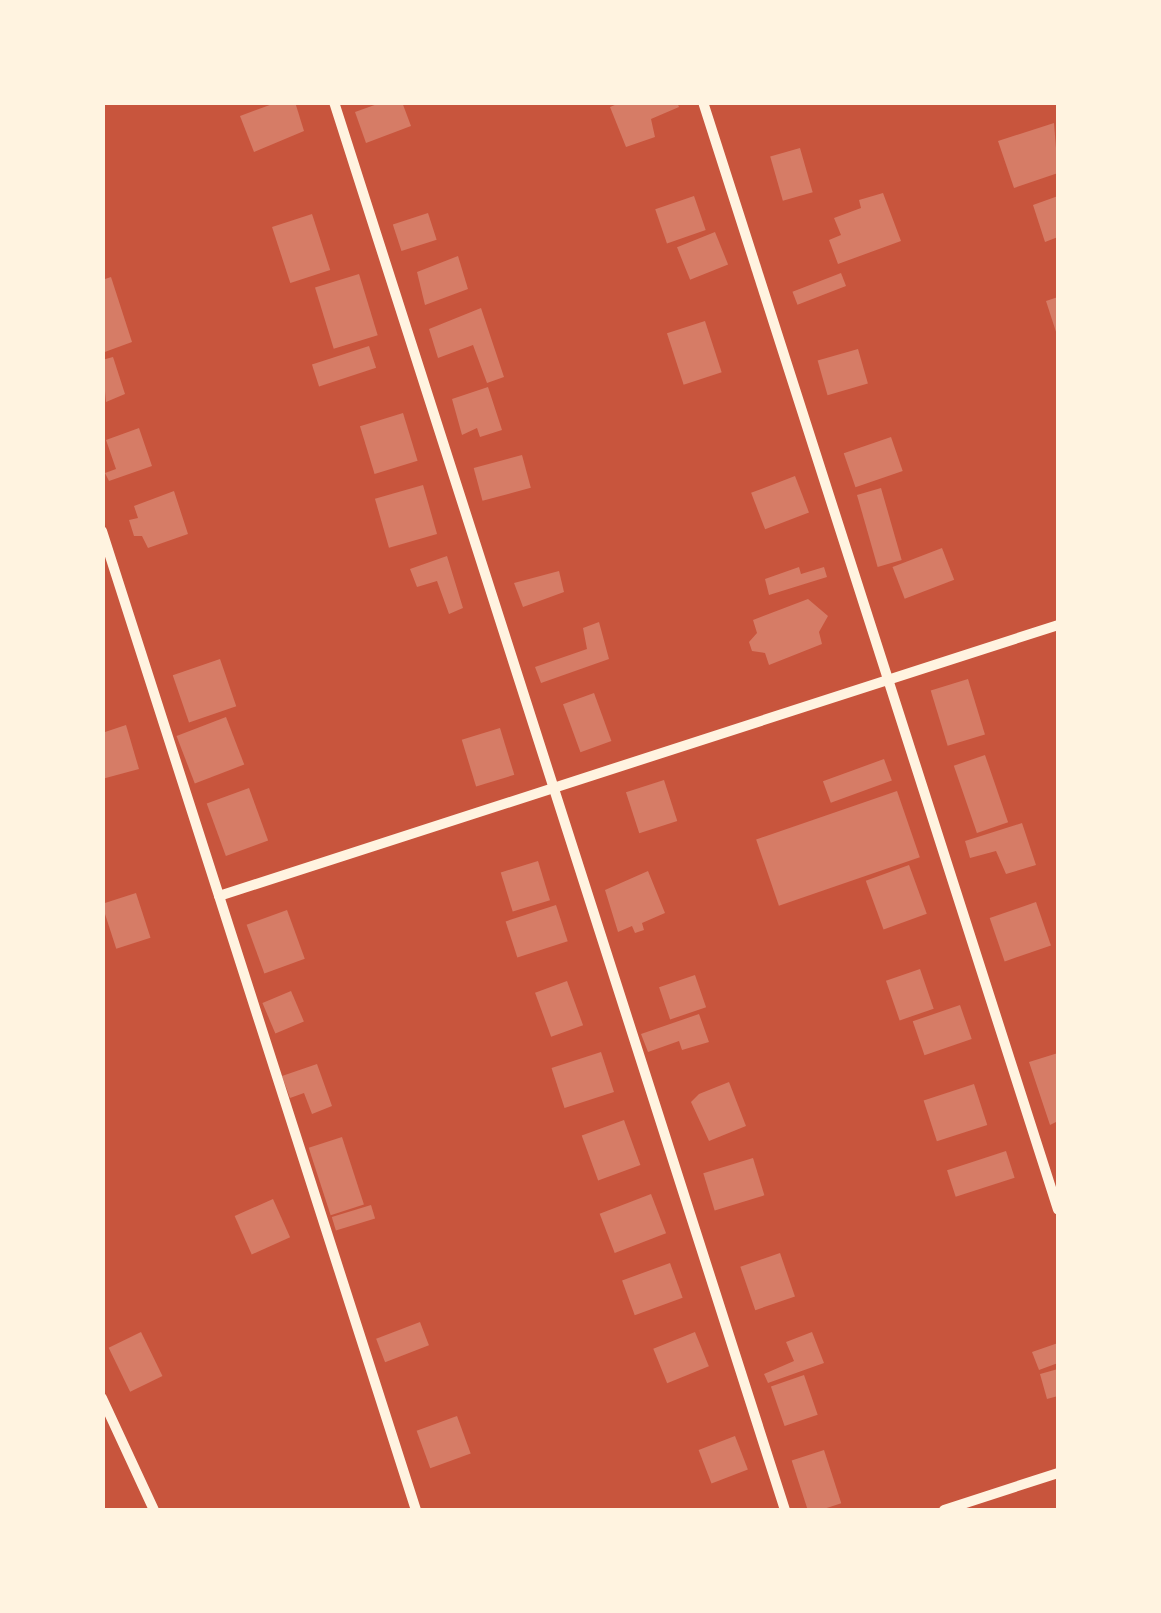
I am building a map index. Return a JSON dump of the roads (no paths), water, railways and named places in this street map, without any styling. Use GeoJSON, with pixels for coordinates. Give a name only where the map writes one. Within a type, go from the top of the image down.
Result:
{"type":"FeatureCollection","features":[{"type":"Feature","properties":{"kind":"street"},"geometry":{"type":"LineString","coordinates":[[334,102],[786,1510]]}},
{"type":"Feature","properties":{"kind":"street"},"geometry":{"type":"LineString","coordinates":[[703,102],[1058,1210]]}},
{"type":"Feature","properties":{"kind":"street"},"geometry":{"type":"LineString","coordinates":[[102,531],[416,1510]]}},
{"type":"Feature","properties":{"kind":"street"},"geometry":{"type":"LineString","coordinates":[[218,896],[1058,625]]}},
{"type":"Feature","properties":{"kind":"street"},"geometry":{"type":"LineString","coordinates":[[102,1398],[154,1510]]}},
{"type":"Feature","properties":{"kind":"street"},"geometry":{"type":"LineString","coordinates":[[944,1510],[1058,1473]]}}]}
